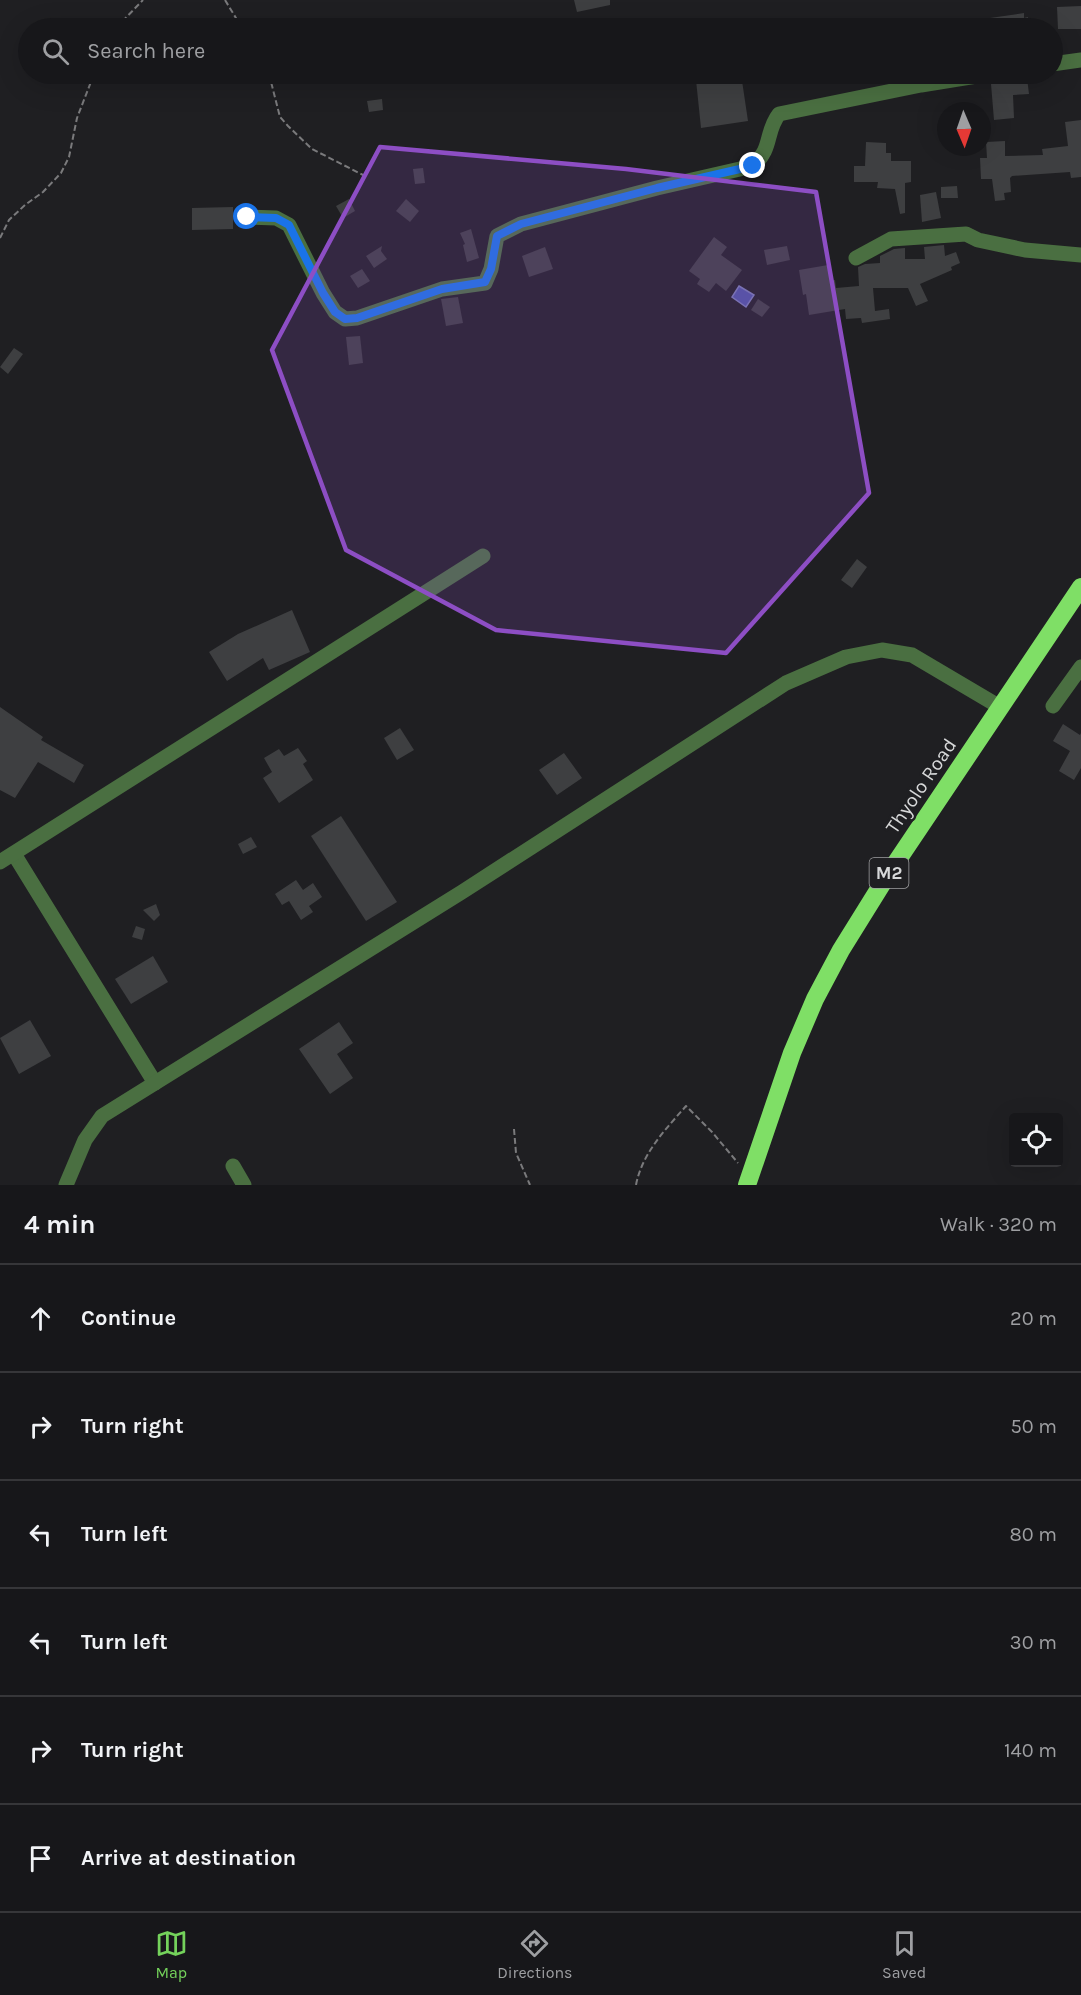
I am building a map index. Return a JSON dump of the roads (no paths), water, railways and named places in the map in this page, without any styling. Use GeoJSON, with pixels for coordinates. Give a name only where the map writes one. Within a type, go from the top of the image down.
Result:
{"type":"FeatureCollection","features":[{"type":"Feature","properties":{"kind":"highway","name":"Thyolo Road"},"geometry":{"type":"LineString","coordinates":[[748,1181],[792,1053],[814,999],[841,950],[887,876],[1081,587]]}},
{"type":"Feature","properties":{"kind":"street"},"geometry":{"type":"LineString","coordinates":[[1063,63],[1081,60]]}},
{"type":"Feature","properties":{"kind":"street"},"geometry":{"type":"LineString","coordinates":[[247,217],[276,218],[289,225],[335,312],[345,319],[357,318],[442,289],[485,282],[491,269],[497,236],[521,224],[657,188],[753,166],[763,158],[773,122],[778,114],[927,84]]}},
{"type":"Feature","properties":{"kind":"street"},"geometry":{"type":"LineString","coordinates":[[856,258],[891,239],[966,234],[978,240],[1024,250],[1081,255]]}},
{"type":"Feature","properties":{"kind":"street"},"geometry":{"type":"LineString","coordinates":[[0,862],[483,556]]}},
{"type":"Feature","properties":{"kind":"street"},"geometry":{"type":"LineString","coordinates":[[66,1185],[85,1140],[102,1116],[462,892],[786,683],[846,657],[882,650],[912,655],[1000,707]]}},
{"type":"Feature","properties":{"kind":"street"},"geometry":{"type":"LineString","coordinates":[[1053,706],[1081,667]]}},
{"type":"Feature","properties":{"kind":"street"},"geometry":{"type":"LineString","coordinates":[[14,854],[155,1083]]}},
{"type":"Feature","properties":{"kind":"street"},"geometry":{"type":"LineString","coordinates":[[233,1166],[244,1185]]}},
{"type":"Feature","properties":{"kind":"water"},"geometry":{"type":"Polygon","coordinates":[[[739,286],[754,295],[746,307],[732,297],[739,286]]]}}]}
